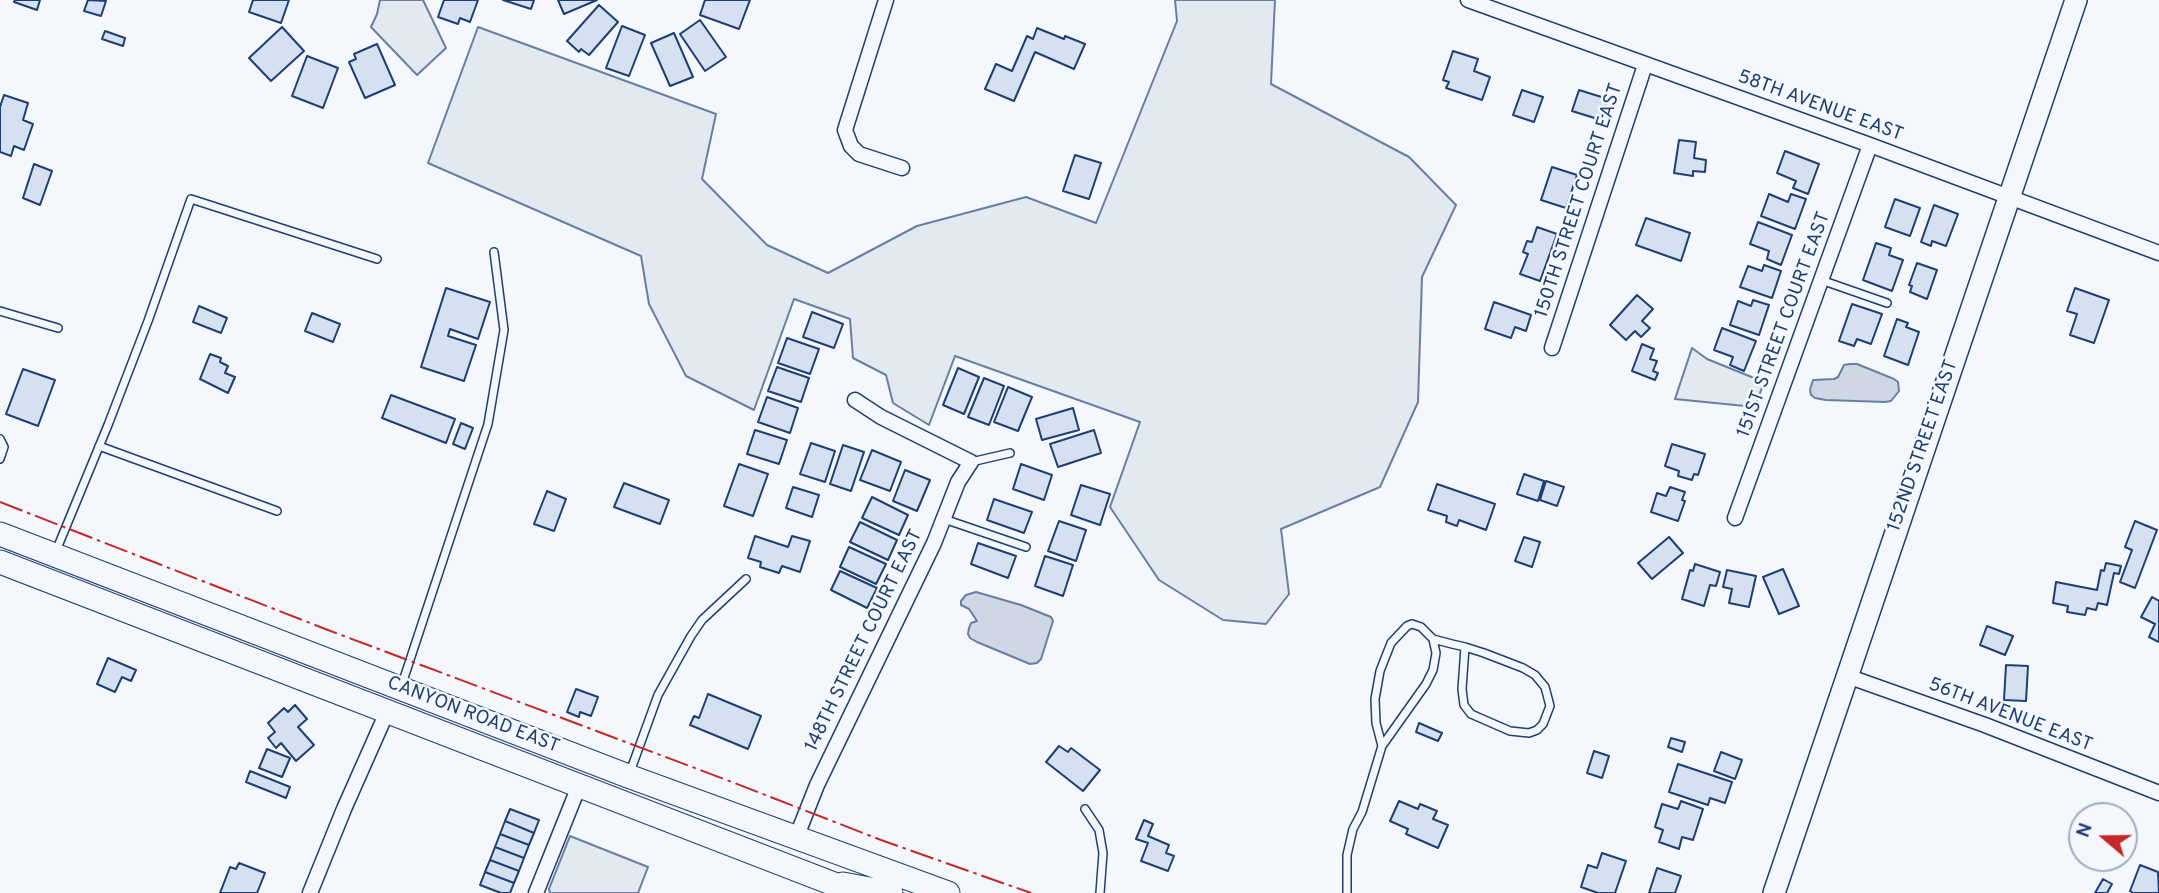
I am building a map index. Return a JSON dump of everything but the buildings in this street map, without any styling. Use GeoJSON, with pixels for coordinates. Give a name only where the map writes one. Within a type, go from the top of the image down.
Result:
{"type":"FeatureCollection","features":[{"type":"Feature","properties":{"kind":"main road","name":"CANYON ROAD EAST"},"geometry":{"type":"LineString","coordinates":[[0,534],[628,776],[944,892]]}},
{"type":"Feature","properties":{"kind":"main road","name":"CANYON ROAD EAST"},"geometry":{"type":"LineString","coordinates":[[0,562],[856,893]]}},
{"type":"Feature","properties":{"kind":"main road"},"geometry":{"type":"LineString","coordinates":[[822,880],[891,893]]}},
{"type":"Feature","properties":{"kind":"street"},"geometry":{"type":"LineString","coordinates":[[886,0],[845,130],[851,146],[859,155],[902,168]]}},
{"type":"Feature","properties":{"kind":"street","name":"58TH AVENUE EAST"},"geometry":{"type":"LineString","coordinates":[[1468,0],[2159,253]]}},
{"type":"Feature","properties":{"kind":"street","name":"152ND STREET EAST"},"geometry":{"type":"LineString","coordinates":[[1774,893],[2076,0]]}},
{"type":"Feature","properties":{"kind":"street","name":"150TH STREET COURT EAST"},"geometry":{"type":"LineString","coordinates":[[1552,348],[1645,65]]}},
{"type":"Feature","properties":{"kind":"street","name":"151ST STREET COURT EAST"},"geometry":{"type":"LineString","coordinates":[[1735,518],[1870,145]]}},
{"type":"Feature","properties":{"kind":"street"},"geometry":{"type":"LineString","coordinates":[[855,400],[881,417],[971,462]]}},
{"type":"Feature","properties":{"kind":"street","name":"148TH STREET COURT EAST"},"geometry":{"type":"LineString","coordinates":[[796,838],[817,785],[934,543],[958,482],[971,462]]}},
{"type":"Feature","properties":{"kind":"street","name":"56TH AVENUE EAST"},"geometry":{"type":"LineString","coordinates":[[1847,677],[1985,725],[2159,793]]}},
{"type":"Feature","properties":{"kind":"street"},"geometry":{"type":"LineString","coordinates":[[310,893],[387,712]]}},
{"type":"Feature","properties":{"kind":"street"},"geometry":{"type":"LineString","coordinates":[[536,893],[579,786]]}},
{"type":"Feature","properties":{"kind":"lane"},"geometry":{"type":"LineString","coordinates":[[54,554],[148,321],[191,199],[377,259]]}},
{"type":"Feature","properties":{"kind":"lane"},"geometry":{"type":"LineString","coordinates":[[400,688],[488,424],[504,330],[494,252]]}},
{"type":"Feature","properties":{"kind":"lane"},"geometry":{"type":"LineString","coordinates":[[1821,280],[1887,303]]}},
{"type":"Feature","properties":{"kind":"lane"},"geometry":{"type":"LineString","coordinates":[[0,311],[58,328]]}},
{"type":"Feature","properties":{"kind":"lane"},"geometry":{"type":"LineString","coordinates":[[0,439],[4,447],[0,459]]}},
{"type":"Feature","properties":{"kind":"lane"},"geometry":{"type":"LineString","coordinates":[[99,446],[277,511]]}},
{"type":"Feature","properties":{"kind":"lane"},"geometry":{"type":"LineString","coordinates":[[971,462],[1010,453]]}},
{"type":"Feature","properties":{"kind":"lane"},"geometry":{"type":"LineString","coordinates":[[944,519],[1026,547]]}},
{"type":"Feature","properties":{"kind":"lane"},"geometry":{"type":"LineString","coordinates":[[628,776],[657,695],[702,620],[746,579]]}},
{"type":"Feature","properties":{"kind":"lane"},"geometry":{"type":"LineString","coordinates":[[1382,746],[1376,723],[1375,699],[1380,671],[1391,643],[1412,624],[1421,627],[1433,639],[1465,648],[1523,668],[1535,676],[1545,687],[1550,706],[1543,724],[1529,733],[1510,731],[1471,714],[1464,705],[1462,689],[1465,648]]}},
{"type":"Feature","properties":{"kind":"lane"},"geometry":{"type":"LineString","coordinates":[[1347,893],[1347,855],[1353,829],[1362,812],[1382,746],[1433,670],[1436,653],[1433,639]]}},
{"type":"Feature","properties":{"kind":"lane"},"geometry":{"type":"LineString","coordinates":[[1085,809],[1099,830],[1103,853],[1100,893]]}},
{"type":"Feature","properties":{"kind":"shaded area"},"geometry":{"type":"Polygon","coordinates":[[[380,0],[423,0],[446,48],[417,75],[371,27],[380,0]]]}},
{"type":"Feature","properties":{"kind":"shaded area"},"geometry":{"type":"Polygon","coordinates":[[[1175,0],[1275,0],[1271,84],[1409,157],[1456,205],[1422,277],[1418,402],[1380,487],[1281,529],[1289,594],[1266,624],[1223,620],[1159,580],[1110,507],[1140,422],[955,356],[929,425],[893,403],[886,375],[853,358],[850,319],[794,299],[754,410],[686,376],[649,304],[641,256],[428,163],[478,27],[716,114],[702,179],[767,245],[828,273],[917,226],[1026,197],[1096,223],[1177,21],[1175,0]]]}},
{"type":"Feature","properties":{"kind":"shaded area"},"geometry":{"type":"Polygon","coordinates":[[[1692,348],[1707,359],[1764,382],[1755,407],[1675,399],[1692,348]]]}},
{"type":"Feature","properties":{"kind":"shaded area"},"geometry":{"type":"Polygon","coordinates":[[[1857,364],[1894,379],[1898,382],[1899,391],[1891,401],[1885,402],[1826,400],[1811,395],[1813,380],[1834,379],[1844,365],[1857,364]]]}},
{"type":"Feature","properties":{"kind":"shaded area"},"geometry":{"type":"Polygon","coordinates":[[[976,592],[1051,617],[1053,621],[1041,659],[1037,663],[1030,664],[970,638],[968,634],[971,623],[977,621],[969,609],[961,605],[961,601],[966,595],[976,592]]]}},
{"type":"Feature","properties":{"kind":"shaded area"},"geometry":{"type":"Polygon","coordinates":[[[570,836],[648,867],[638,893],[550,893],[549,889],[570,836]]]}},
{"type":"Feature","properties":{"kind":"power"},"geometry":{"type":"LineString","coordinates":[[0,502],[881,840],[1031,893]]}}]}
